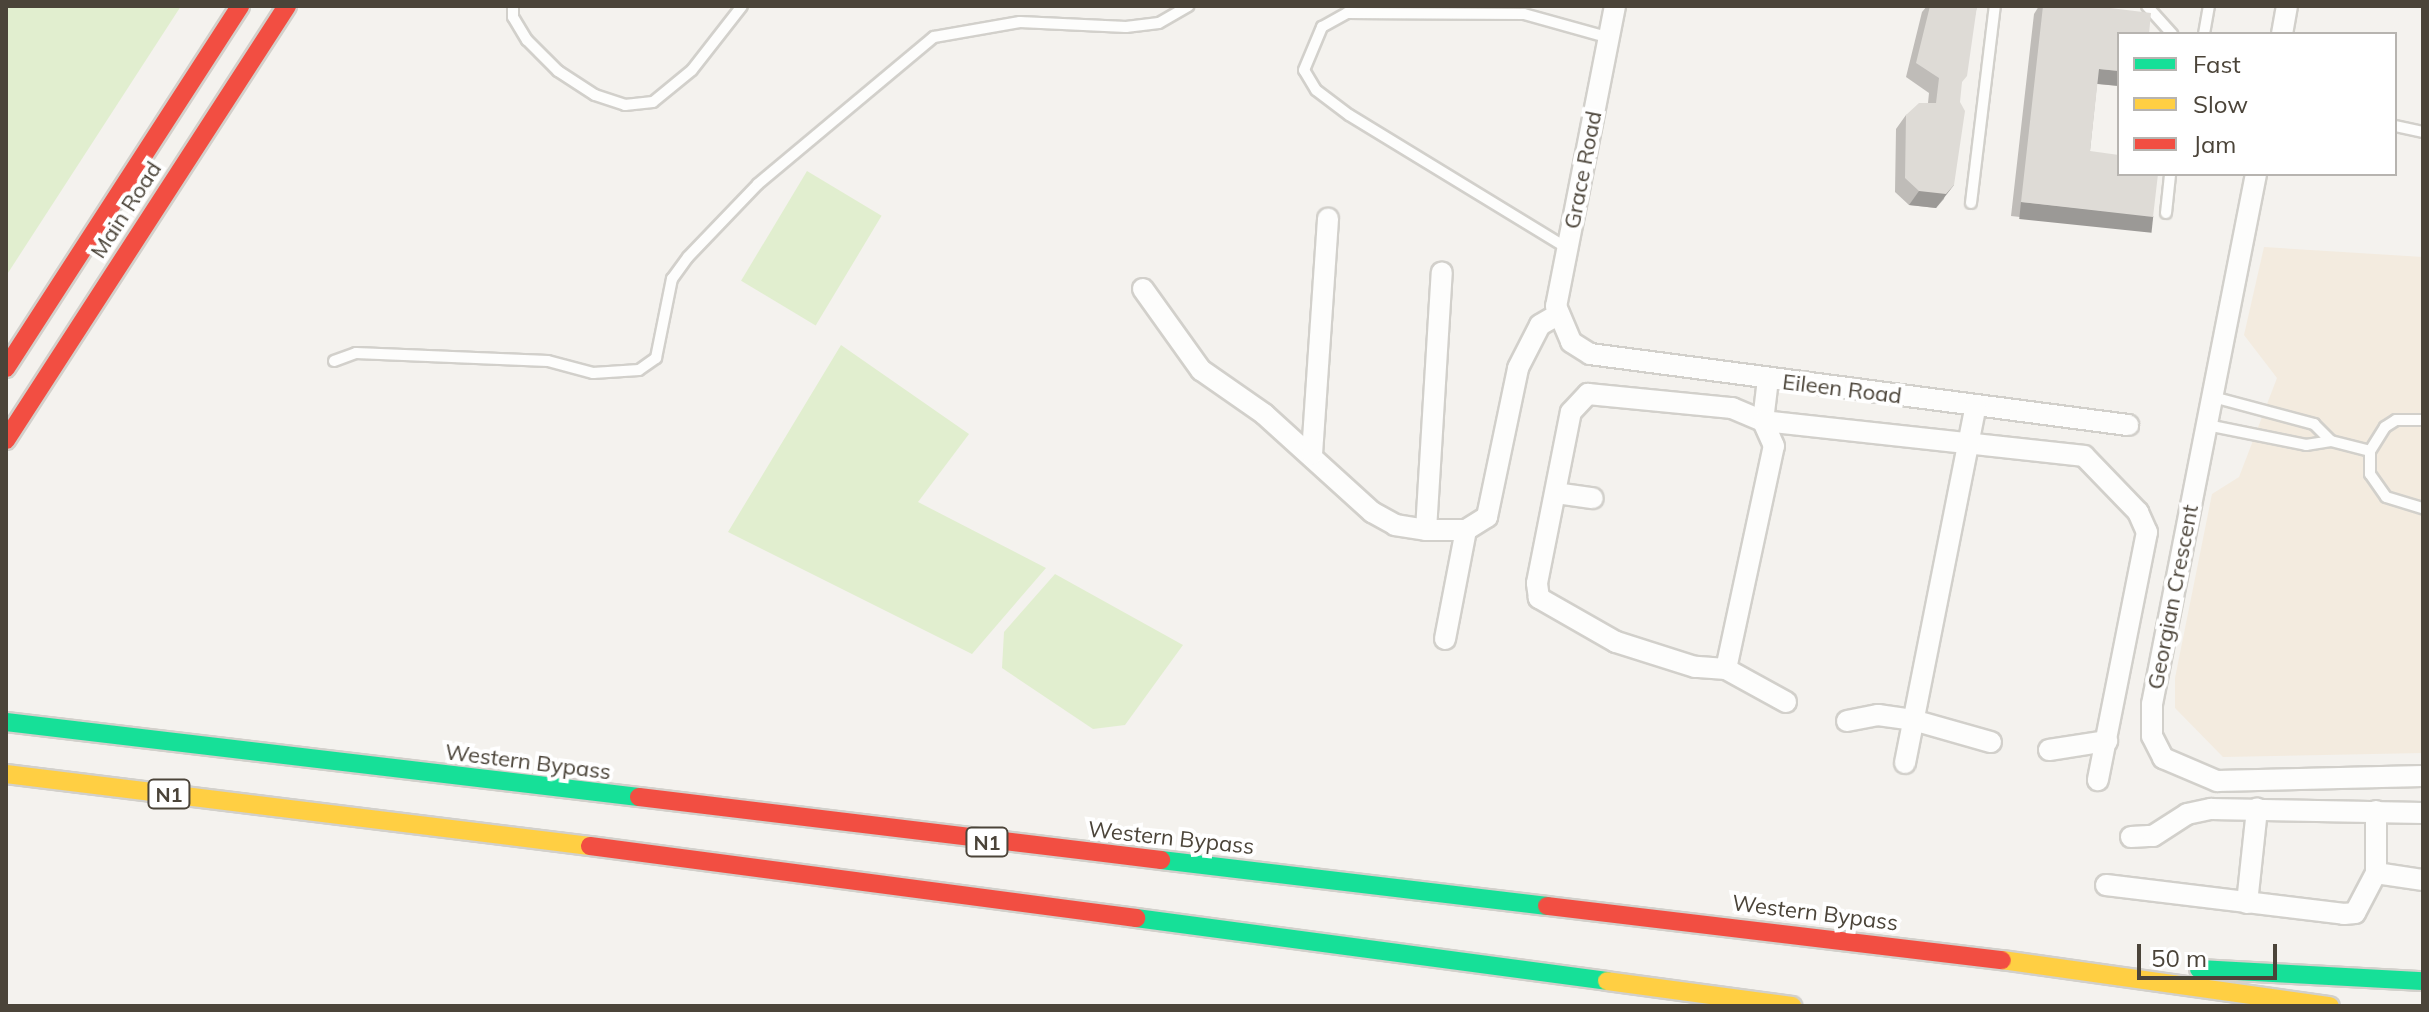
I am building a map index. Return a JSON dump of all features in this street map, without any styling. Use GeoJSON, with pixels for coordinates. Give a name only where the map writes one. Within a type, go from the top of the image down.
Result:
{"type":"FeatureCollection","features":[{"type":"Feature","properties":{"kind":"main road","name":"Main Road"},"geometry":{"type":"LineString","coordinates":[[6,368],[240,6]]}},
{"type":"Feature","properties":{"kind":"main road","name":"Main Road"},"geometry":{"type":"LineString","coordinates":[[6,440],[287,6]]}},
{"type":"Feature","properties":{"kind":"main road","name":"Western Bypass"},"geometry":{"type":"LineString","coordinates":[[6,722],[1970,956],[2330,1006]]}},
{"type":"Feature","properties":{"kind":"main road","name":"N1"},"geometry":{"type":"LineString","coordinates":[[6,774],[626,850],[1792,1006]]}},
{"type":"Feature","properties":{"kind":"main road"},"geometry":{"type":"LineString","coordinates":[[1970,956],[2423,981]]}},
{"type":"Feature","properties":{"kind":"street","name":"Grace Road"},"geometry":{"type":"LineString","coordinates":[[1562,323],[1567,248],[1615,6]]}},
{"type":"Feature","properties":{"kind":"street"},"geometry":{"type":"LineString","coordinates":[[2282,32],[2287,6]]}},
{"type":"Feature","properties":{"kind":"street","name":"Georgian Crescent"},"geometry":{"type":"LineString","coordinates":[[2256,176],[2152,704],[2152,736],[2163,758],[2217,781],[2423,776]]}},
{"type":"Feature","properties":{"kind":"street"},"geometry":{"type":"LineString","coordinates":[[1312,454],[1328,219]]}},
{"type":"Feature","properties":{"kind":"street"},"geometry":{"type":"LineString","coordinates":[[1426,530],[1442,272]]}},
{"type":"Feature","properties":{"kind":"street"},"geometry":{"type":"LineString","coordinates":[[1143,289],[1193,363],[1312,454],[1343,489],[1382,519],[1426,530],[1466,530],[1481,523],[1489,510],[1518,368],[1531,337],[1562,323]]}},
{"type":"Feature","properties":{"kind":"street","name":"Eileen Road"},"geometry":{"type":"LineString","coordinates":[[1562,323],[1590,354],[2128,425]]}},
{"type":"Feature","properties":{"kind":"street"},"geometry":{"type":"LineString","coordinates":[[1726,669],[1774,446],[1763,421],[1768,379]]}},
{"type":"Feature","properties":{"kind":"street"},"geometry":{"type":"LineString","coordinates":[[1786,702],[1726,669],[1695,667],[1616,642],[1539,598],[1537,583],[1571,412],[1588,394],[1732,408],[1763,421],[2080,454],[2145,523],[2147,542],[2098,780]]}},
{"type":"Feature","properties":{"kind":"street"},"geometry":{"type":"LineString","coordinates":[[1905,763],[1976,406]]}},
{"type":"Feature","properties":{"kind":"street"},"geometry":{"type":"LineString","coordinates":[[1556,493],[1593,498]]}},
{"type":"Feature","properties":{"kind":"street"},"geometry":{"type":"LineString","coordinates":[[1445,639],[1466,530]]}},
{"type":"Feature","properties":{"kind":"street"},"geometry":{"type":"LineString","coordinates":[[1847,721],[1878,715],[1913,720],[1991,742]]}},
{"type":"Feature","properties":{"kind":"street"},"geometry":{"type":"LineString","coordinates":[[2049,750],[2107,741]]}},
{"type":"Feature","properties":{"kind":"street"},"geometry":{"type":"LineString","coordinates":[[2247,903],[2257,809]]}},
{"type":"Feature","properties":{"kind":"street"},"geometry":{"type":"LineString","coordinates":[[2131,837],[2153,836],[2187,814],[2257,809],[2423,813]]}},
{"type":"Feature","properties":{"kind":"street"},"geometry":{"type":"LineString","coordinates":[[2106,885],[2355,913],[2376,873],[2376,811]]}},
{"type":"Feature","properties":{"kind":"street"},"geometry":{"type":"LineString","coordinates":[[2376,873],[2423,880]]}},
{"type":"Feature","properties":{"kind":"lane"},"geometry":{"type":"LineString","coordinates":[[513,6],[513,17],[527,40],[558,71],[595,95],[625,105],[653,102],[692,70],[742,6]]}},
{"type":"Feature","properties":{"kind":"lane"},"geometry":{"type":"LineString","coordinates":[[334,361],[356,353],[548,361],[593,373],[639,370],[656,358],[672,279],[688,257],[758,184],[934,37],[1020,22],[1126,27],[1159,23],[1188,6]]}},
{"type":"Feature","properties":{"kind":"lane"},"geometry":{"type":"LineString","coordinates":[[1971,203],[1995,6]]}},
{"type":"Feature","properties":{"kind":"lane"},"geometry":{"type":"LineString","coordinates":[[2147,6],[2170,32]]}},
{"type":"Feature","properties":{"kind":"lane"},"geometry":{"type":"LineString","coordinates":[[2204,32],[2209,6]]}},
{"type":"Feature","properties":{"kind":"lane"},"geometry":{"type":"LineString","coordinates":[[1567,248],[1349,115],[1316,90],[1304,70],[1322,27],[1347,13],[1524,14],[1610,38]]}},
{"type":"Feature","properties":{"kind":"lane"},"geometry":{"type":"LineString","coordinates":[[2397,126],[2423,132]]}},
{"type":"Feature","properties":{"kind":"lane"},"geometry":{"type":"LineString","coordinates":[[2166,213],[2170,176]]}},
{"type":"Feature","properties":{"kind":"lane"},"geometry":{"type":"LineString","coordinates":[[2213,397],[2314,424],[2331,441]]}},
{"type":"Feature","properties":{"kind":"lane"},"geometry":{"type":"LineString","coordinates":[[2423,420],[2396,420],[2377,436],[2370,451],[2373,486],[2394,501],[2423,508]]}},
{"type":"Feature","properties":{"kind":"lane"},"geometry":{"type":"LineString","coordinates":[[2207,425],[2306,445],[2331,441],[2370,451]]}},
{"type":"Feature","properties":{"kind":"shaded area"},"geometry":{"type":"Polygon","coordinates":[[[2264,247],[2423,257],[2423,753],[2223,757],[2175,708],[2175,678],[2212,494],[2239,477],[2277,378],[2244,335],[2264,247]]]}},
{"type":"Feature","properties":{"kind":"green space"},"geometry":{"type":"Polygon","coordinates":[[[6,6],[181,6],[6,276],[6,6]]]}},
{"type":"Feature","properties":{"kind":"green space"},"geometry":{"type":"Polygon","coordinates":[[[807,171],[882,216],[816,326],[741,281],[807,171]]]}},
{"type":"Feature","properties":{"kind":"green space"},"geometry":{"type":"Polygon","coordinates":[[[841,345],[969,434],[918,502],[1046,568],[972,654],[728,532],[841,345]]]}},
{"type":"Feature","properties":{"kind":"green space"},"geometry":{"type":"Polygon","coordinates":[[[1055,574],[1183,645],[1125,725],[1093,729],[1002,668],[1004,632],[1055,574]]]}},
{"type":"Feature","properties":{"kind":"building"},"geometry":{"type":"Polygon","coordinates":[[[1930,6],[1977,6],[1967,76],[1962,82],[1960,102],[1965,111],[1954,185],[1946,194],[1919,191],[1905,178],[1906,115],[1919,103],[1936,103],[1939,78],[1916,63],[1930,6]]]}},
{"type":"Feature","properties":{"kind":"building"},"geometry":{"type":"Polygon","coordinates":[[[2043,6],[2094,6],[2151,13],[2149,32],[2117,32],[2117,71],[2099,69],[2090,151],[2117,155],[2117,176],[2158,176],[2153,217],[2021,202],[2043,6]]]}},
{"type":"Feature","properties":{"kind":"traffic: fast"},"geometry":{"type":"LineString","coordinates":[[6,722],[639,797]]}},
{"type":"Feature","properties":{"kind":"traffic: fast"},"geometry":{"type":"LineString","coordinates":[[1161,860],[1547,906]]}},
{"type":"Feature","properties":{"kind":"traffic: fast"},"geometry":{"type":"LineString","coordinates":[[1136,918],[1607,981]]}},
{"type":"Feature","properties":{"kind":"traffic: fast"},"geometry":{"type":"LineString","coordinates":[[2199,969],[2423,981]]}},
{"type":"Feature","properties":{"kind":"traffic: slow"},"geometry":{"type":"LineString","coordinates":[[6,774],[590,846]]}},
{"type":"Feature","properties":{"kind":"traffic: slow"},"geometry":{"type":"LineString","coordinates":[[2002,960],[2330,1006]]}},
{"type":"Feature","properties":{"kind":"traffic: slow"},"geometry":{"type":"LineString","coordinates":[[1607,981],[1792,1006]]}},
{"type":"Feature","properties":{"kind":"traffic: jam"},"geometry":{"type":"LineString","coordinates":[[6,368],[240,6]]}},
{"type":"Feature","properties":{"kind":"traffic: jam"},"geometry":{"type":"LineString","coordinates":[[6,440],[287,6]]}},
{"type":"Feature","properties":{"kind":"traffic: jam"},"geometry":{"type":"LineString","coordinates":[[639,797],[1161,860]]}},
{"type":"Feature","properties":{"kind":"traffic: jam"},"geometry":{"type":"LineString","coordinates":[[590,846],[1136,918]]}},
{"type":"Feature","properties":{"kind":"traffic: jam"},"geometry":{"type":"LineString","coordinates":[[1547,906],[2002,960]]}}]}
